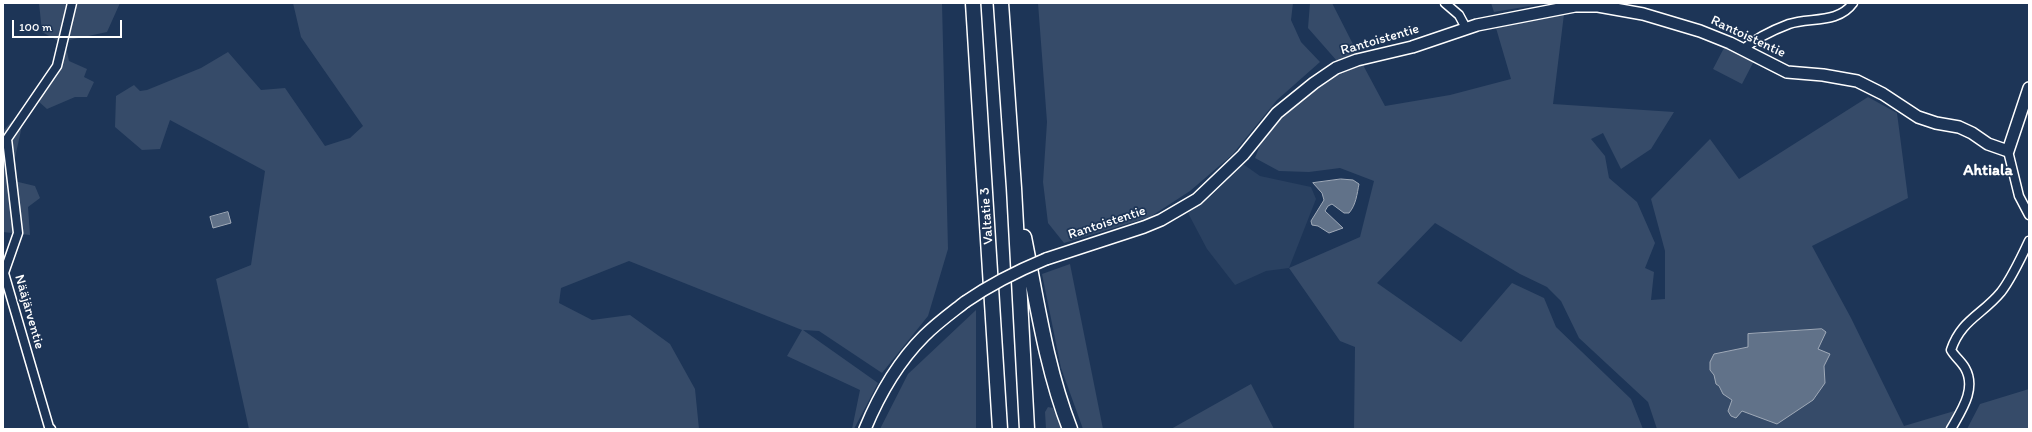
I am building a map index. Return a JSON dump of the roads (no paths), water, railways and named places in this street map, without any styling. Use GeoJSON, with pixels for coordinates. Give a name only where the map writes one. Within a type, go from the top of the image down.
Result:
{"type":"FeatureCollection","features":[{"type":"Feature","properties":{"kind":"highway","name":"Valtatie 3"},"geometry":{"type":"LineString","coordinates":[[973,3],[1000,429]]}},
{"type":"Feature","properties":{"kind":"highway","name":"Valtatie 3"},"geometry":{"type":"LineString","coordinates":[[1001,3],[1014,188],[1026,429]]}},
{"type":"Feature","properties":{"kind":"highway"},"geometry":{"type":"LineString","coordinates":[[1014,188],[1047,357],[1058,398],[1070,429]]}},
{"type":"Feature","properties":{"kind":"street","name":"Nääjärventie"},"geometry":{"type":"LineString","coordinates":[[51,429],[48,427],[4,273],[18,233],[8,139],[57,66],[72,3]]}},
{"type":"Feature","properties":{"kind":"street"},"geometry":{"type":"LineString","coordinates":[[1445,3],[1459,15],[1466,28]]}},
{"type":"Feature","properties":{"kind":"street"},"geometry":{"type":"LineString","coordinates":[[1742,50],[1751,42],[1790,24],[1838,15],[1848,9],[1853,3]]}},
{"type":"Feature","properties":{"kind":"street","name":"Rantoistentie"},"geometry":{"type":"LineString","coordinates":[[864,429],[880,396],[905,358],[925,335],[986,287],[1008,275],[1046,259],[1144,227],[1160,220],[1197,199],[1243,155],[1277,113],[1314,83],[1336,68],[1357,60],[1412,47],[1466,28],[1529,14],[1575,6],[1598,6],[1661,19],[1700,31],[1787,72],[1824,75],[1857,81],[1883,94],[1918,117],[1936,123],[1959,127],[1972,133],[1988,144],[2008,151]]}},
{"type":"Feature","properties":{"kind":"street"},"geometry":{"type":"LineString","coordinates":[[2029,88],[2008,151],[2019,196],[2029,215]]}},
{"type":"Feature","properties":{"kind":"street"},"geometry":{"type":"LineString","coordinates":[[1951,429],[1965,402],[1970,383],[1964,367],[1951,350],[1955,339],[1964,326],[2001,292],[2029,241]]}},
{"type":"Feature","properties":{"kind":"district","name":"Ahtiala"},"geometry":{"type":"Point","coordinates":[1988,171]}}]}
